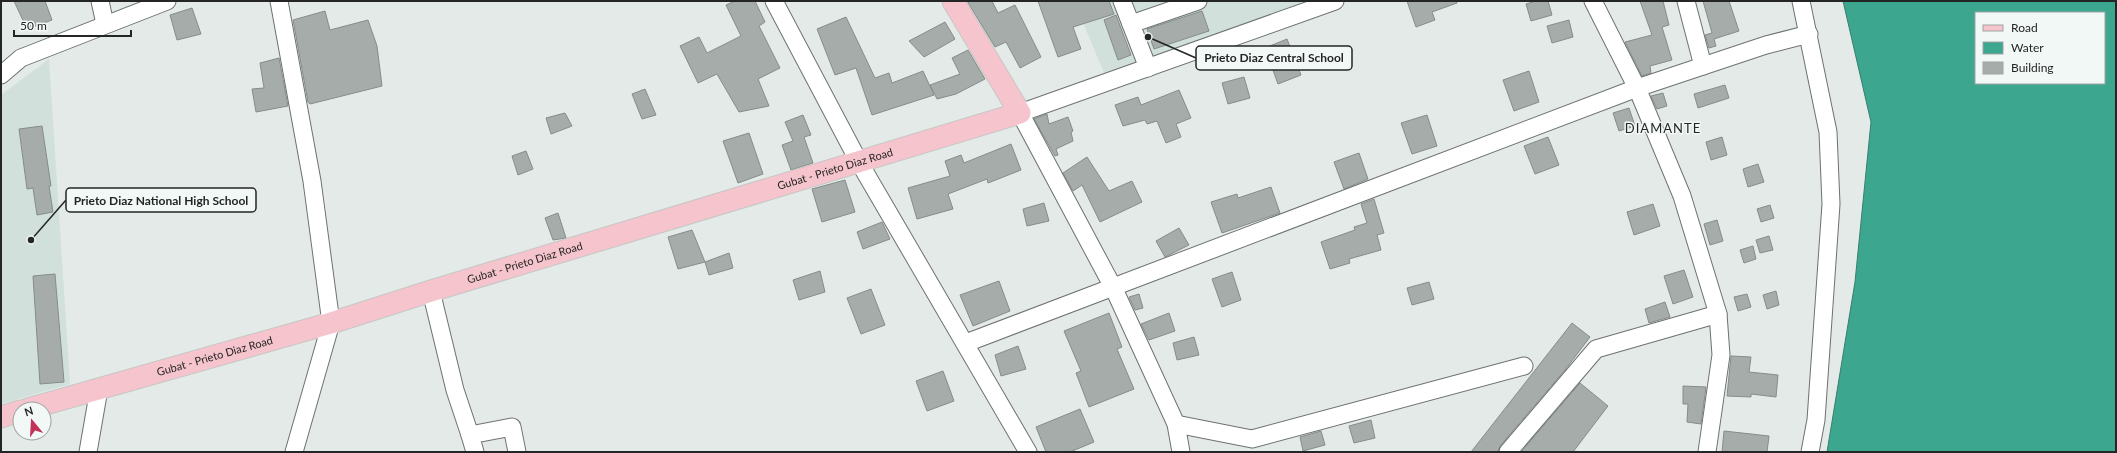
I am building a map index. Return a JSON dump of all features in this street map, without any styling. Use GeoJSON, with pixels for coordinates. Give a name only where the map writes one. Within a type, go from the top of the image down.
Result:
{"type":"FeatureCollection","features":[{"type":"Feature","properties":{"kind":"main road"},"geometry":{"type":"LineString","coordinates":[[953,1],[1020,113]]}},
{"type":"Feature","properties":{"kind":"main road","name":"Gubat - Prieto Diaz Road"},"geometry":{"type":"LineString","coordinates":[[52,402],[331,322],[431,290],[1020,113]]}},
{"type":"Feature","properties":{"kind":"main road"},"geometry":{"type":"LineString","coordinates":[[1,417],[12,414]]}},
{"type":"Feature","properties":{"kind":"street"},"geometry":{"type":"LineString","coordinates":[[100,1],[105,24]]}},
{"type":"Feature","properties":{"kind":"street"},"geometry":{"type":"LineString","coordinates":[[1,75],[21,58],[167,1]]}},
{"type":"Feature","properties":{"kind":"street"},"geometry":{"type":"LineString","coordinates":[[279,1],[312,181],[331,322],[294,452]]}},
{"type":"Feature","properties":{"kind":"street"},"geometry":{"type":"LineString","coordinates":[[774,1],[860,162],[1028,452]]}},
{"type":"Feature","properties":{"kind":"street"},"geometry":{"type":"LineString","coordinates":[[1122,1],[1148,68]]}},
{"type":"Feature","properties":{"kind":"street"},"geometry":{"type":"LineString","coordinates":[[1131,24],[1198,1]]}},
{"type":"Feature","properties":{"kind":"street"},"geometry":{"type":"LineString","coordinates":[[1181,452],[1176,424],[1114,289],[1020,113],[1335,1]]}},
{"type":"Feature","properties":{"kind":"street"},"geometry":{"type":"LineString","coordinates":[[1593,1],[1637,88],[1682,196],[1718,314],[1721,354],[1707,452]]}},
{"type":"Feature","properties":{"kind":"street"},"geometry":{"type":"LineString","coordinates":[[1686,1],[1703,66]]}},
{"type":"Feature","properties":{"kind":"street"},"geometry":{"type":"LineString","coordinates":[[1801,1],[1828,132],[1830,204],[1816,420],[1810,452]]}},
{"type":"Feature","properties":{"kind":"street"},"geometry":{"type":"LineString","coordinates":[[966,343],[1114,289],[1637,88],[1766,45],[1809,34]]}},
{"type":"Feature","properties":{"kind":"street"},"geometry":{"type":"LineString","coordinates":[[431,290],[455,390],[475,452]]}},
{"type":"Feature","properties":{"kind":"street"},"geometry":{"type":"LineString","coordinates":[[1508,452],[1596,349],[1718,314]]}},
{"type":"Feature","properties":{"kind":"street"},"geometry":{"type":"LineString","coordinates":[[1176,424],[1252,439],[1524,366]]}},
{"type":"Feature","properties":{"kind":"street"},"geometry":{"type":"LineString","coordinates":[[88,452],[99,389]]}},
{"type":"Feature","properties":{"kind":"street"},"geometry":{"type":"LineString","coordinates":[[470,436],[512,427],[517,452]]}},
{"type":"Feature","properties":{"kind":"shaded area"},"geometry":{"type":"Polygon","coordinates":[[[1074,1],[1309,1],[1104,73],[1074,1]]]}},
{"type":"Feature","properties":{"kind":"shaded area"},"geometry":{"type":"Polygon","coordinates":[[[49,59],[70,384],[1,404],[1,95],[49,59]]]}},
{"type":"Feature","properties":{"kind":"water"},"geometry":{"type":"Polygon","coordinates":[[[1843,1],[2116,1],[2116,452],[1827,452],[1855,282],[1871,122],[1843,1]]]}},
{"type":"Feature","properties":{"kind":"building"},"geometry":{"type":"Polygon","coordinates":[[[14,1],[45,1],[52,20],[27,29],[14,1]]]}},
{"type":"Feature","properties":{"kind":"building"},"geometry":{"type":"Polygon","coordinates":[[[735,1],[755,1],[765,22],[759,26],[780,68],[758,79],[769,106],[739,112],[717,74],[698,83],[680,46],[699,37],[707,53],[741,36],[726,5],[735,1]]]}},
{"type":"Feature","properties":{"kind":"building"},"geometry":{"type":"Polygon","coordinates":[[[967,1],[992,1],[998,13],[1015,5],[1041,57],[1020,68],[1006,42],[995,47],[967,1]]]}},
{"type":"Feature","properties":{"kind":"building"},"geometry":{"type":"Polygon","coordinates":[[[1038,1],[1109,1],[1114,14],[1073,27],[1081,49],[1058,57],[1038,1]]]}},
{"type":"Feature","properties":{"kind":"building"},"geometry":{"type":"Polygon","coordinates":[[[1407,1],[1457,1],[1457,3],[1432,12],[1435,20],[1416,27],[1407,1]]]}},
{"type":"Feature","properties":{"kind":"building"},"geometry":{"type":"Polygon","coordinates":[[[1536,1],[1548,1],[1552,15],[1531,21],[1526,4],[1536,1]]]}},
{"type":"Feature","properties":{"kind":"building"},"geometry":{"type":"Polygon","coordinates":[[[1640,1],[1663,1],[1669,25],[1662,27],[1672,60],[1650,66],[1651,73],[1642,76],[1625,42],[1652,35],[1640,1]]]}},
{"type":"Feature","properties":{"kind":"building"},"geometry":{"type":"Polygon","coordinates":[[[1703,1],[1729,1],[1739,31],[1714,39],[1716,46],[1709,48],[1705,35],[1712,33],[1703,1]]]}},
{"type":"Feature","properties":{"kind":"building"},"geometry":{"type":"Polygon","coordinates":[[[192,8],[201,34],[177,40],[170,15],[192,8]]]}},
{"type":"Feature","properties":{"kind":"building"},"geometry":{"type":"Polygon","coordinates":[[[325,11],[330,30],[368,20],[377,46],[382,86],[310,104],[308,102],[293,20],[325,11]]]}},
{"type":"Feature","properties":{"kind":"building"},"geometry":{"type":"Polygon","coordinates":[[[1202,11],[1209,31],[1154,49],[1147,29],[1202,11]]]}},
{"type":"Feature","properties":{"kind":"building"},"geometry":{"type":"Polygon","coordinates":[[[1116,15],[1131,55],[1118,60],[1104,20],[1116,15]]]}},
{"type":"Feature","properties":{"kind":"building"},"geometry":{"type":"Polygon","coordinates":[[[846,17],[875,78],[889,73],[892,83],[923,71],[934,95],[872,115],[856,68],[835,75],[817,29],[846,17]]]}},
{"type":"Feature","properties":{"kind":"building"},"geometry":{"type":"Polygon","coordinates":[[[1569,20],[1573,37],[1552,43],[1547,26],[1569,20]]]}},
{"type":"Feature","properties":{"kind":"building"},"geometry":{"type":"Polygon","coordinates":[[[945,22],[955,39],[924,57],[909,41],[945,22]]]}},
{"type":"Feature","properties":{"kind":"building"},"geometry":{"type":"Polygon","coordinates":[[[1287,39],[1301,75],[1278,84],[1265,48],[1287,39]]]}},
{"type":"Feature","properties":{"kind":"building"},"geometry":{"type":"Polygon","coordinates":[[[968,50],[985,79],[956,94],[937,99],[930,85],[960,74],[952,58],[968,50]]]}},
{"type":"Feature","properties":{"kind":"building"},"geometry":{"type":"Polygon","coordinates":[[[279,58],[288,106],[256,112],[252,89],[264,88],[260,63],[279,58]]]}},
{"type":"Feature","properties":{"kind":"building"},"geometry":{"type":"Polygon","coordinates":[[[1529,71],[1539,102],[1514,111],[1503,80],[1529,71]]]}},
{"type":"Feature","properties":{"kind":"building"},"geometry":{"type":"Polygon","coordinates":[[[1244,77],[1250,98],[1228,104],[1222,83],[1244,77]]]}},
{"type":"Feature","properties":{"kind":"building"},"geometry":{"type":"Polygon","coordinates":[[[1725,85],[1729,98],[1698,108],[1694,94],[1725,85]]]}},
{"type":"Feature","properties":{"kind":"building"},"geometry":{"type":"Polygon","coordinates":[[[645,89],[656,115],[642,119],[632,94],[645,89]]]}},
{"type":"Feature","properties":{"kind":"building"},"geometry":{"type":"Polygon","coordinates":[[[1179,90],[1191,118],[1176,124],[1181,137],[1166,143],[1157,121],[1147,124],[1145,120],[1123,126],[1115,105],[1138,97],[1141,105],[1179,90]]]}},
{"type":"Feature","properties":{"kind":"building"},"geometry":{"type":"Polygon","coordinates":[[[1663,93],[1667,106],[1657,109],[1651,96],[1663,93]]]}},
{"type":"Feature","properties":{"kind":"building"},"geometry":{"type":"Polygon","coordinates":[[[1629,108],[1635,126],[1619,131],[1613,113],[1629,108]]]}},
{"type":"Feature","properties":{"kind":"building"},"geometry":{"type":"Polygon","coordinates":[[[565,113],[572,126],[551,134],[546,118],[565,113]]]}},
{"type":"Feature","properties":{"kind":"building"},"geometry":{"type":"Polygon","coordinates":[[[1047,114],[1049,124],[1068,117],[1073,131],[1071,132],[1073,141],[1056,149],[1058,155],[1055,156],[1034,119],[1047,114]]]}},
{"type":"Feature","properties":{"kind":"building"},"geometry":{"type":"Polygon","coordinates":[[[803,115],[811,135],[804,137],[813,163],[791,170],[782,145],[793,141],[785,122],[803,115]]]}},
{"type":"Feature","properties":{"kind":"building"},"geometry":{"type":"Polygon","coordinates":[[[1427,115],[1437,146],[1412,154],[1401,123],[1427,115]]]}},
{"type":"Feature","properties":{"kind":"building"},"geometry":{"type":"Polygon","coordinates":[[[42,126],[51,186],[49,186],[53,212],[37,215],[33,188],[27,189],[19,129],[42,126]]]}},
{"type":"Feature","properties":{"kind":"building"},"geometry":{"type":"Polygon","coordinates":[[[749,133],[763,174],[738,183],[723,141],[749,133]]]}},
{"type":"Feature","properties":{"kind":"building"},"geometry":{"type":"Polygon","coordinates":[[[1548,137],[1559,165],[1535,174],[1524,146],[1548,137]]]}},
{"type":"Feature","properties":{"kind":"building"},"geometry":{"type":"Polygon","coordinates":[[[1722,137],[1727,155],[1711,160],[1706,142],[1722,137]]]}},
{"type":"Feature","properties":{"kind":"building"},"geometry":{"type":"Polygon","coordinates":[[[1011,144],[1021,170],[988,183],[987,179],[948,194],[953,209],[917,219],[908,188],[950,176],[945,161],[961,155],[964,163],[1011,144]]]}},
{"type":"Feature","properties":{"kind":"building"},"geometry":{"type":"Polygon","coordinates":[[[526,151],[533,169],[518,175],[512,156],[526,151]]]}},
{"type":"Feature","properties":{"kind":"building"},"geometry":{"type":"Polygon","coordinates":[[[1359,153],[1368,179],[1344,189],[1334,162],[1359,153]]]}},
{"type":"Feature","properties":{"kind":"building"},"geometry":{"type":"Polygon","coordinates":[[[1087,157],[1109,191],[1132,181],[1142,202],[1100,222],[1082,185],[1073,191],[1063,173],[1087,157]]]}},
{"type":"Feature","properties":{"kind":"building"},"geometry":{"type":"Polygon","coordinates":[[[1758,164],[1764,182],[1748,187],[1743,169],[1758,164]]]}},
{"type":"Feature","properties":{"kind":"building"},"geometry":{"type":"Polygon","coordinates":[[[845,180],[855,212],[822,222],[812,189],[845,180]]]}},
{"type":"Feature","properties":{"kind":"building"},"geometry":{"type":"Polygon","coordinates":[[[1271,187],[1280,213],[1222,233],[1211,202],[1237,194],[1238,198],[1271,187]]]}},
{"type":"Feature","properties":{"kind":"building"},"geometry":{"type":"Polygon","coordinates":[[[1374,199],[1384,233],[1377,235],[1381,250],[1349,259],[1350,263],[1330,269],[1321,242],[1355,230],[1354,227],[1367,223],[1361,204],[1374,199]]]}},
{"type":"Feature","properties":{"kind":"building"},"geometry":{"type":"Polygon","coordinates":[[[1044,203],[1049,221],[1027,226],[1023,209],[1044,203]]]}},
{"type":"Feature","properties":{"kind":"building"},"geometry":{"type":"Polygon","coordinates":[[[1653,204],[1660,226],[1634,235],[1627,212],[1653,204]]]}},
{"type":"Feature","properties":{"kind":"building"},"geometry":{"type":"Polygon","coordinates":[[[1770,205],[1774,218],[1761,222],[1757,209],[1770,205]]]}},
{"type":"Feature","properties":{"kind":"building"},"geometry":{"type":"Polygon","coordinates":[[[558,213],[566,238],[553,240],[545,218],[558,213]]]}},
{"type":"Feature","properties":{"kind":"building"},"geometry":{"type":"Polygon","coordinates":[[[1717,220],[1723,241],[1710,245],[1704,224],[1717,220]]]}},
{"type":"Feature","properties":{"kind":"building"},"geometry":{"type":"Polygon","coordinates":[[[882,222],[890,239],[863,249],[857,232],[882,222]]]}},
{"type":"Feature","properties":{"kind":"building"},"geometry":{"type":"Polygon","coordinates":[[[1179,228],[1189,245],[1165,257],[1156,241],[1179,228]]]}},
{"type":"Feature","properties":{"kind":"building"},"geometry":{"type":"Polygon","coordinates":[[[692,230],[705,262],[678,269],[668,237],[692,230]]]}},
{"type":"Feature","properties":{"kind":"building"},"geometry":{"type":"Polygon","coordinates":[[[1769,236],[1773,250],[1760,253],[1756,240],[1769,236]]]}},
{"type":"Feature","properties":{"kind":"building"},"geometry":{"type":"Polygon","coordinates":[[[1753,246],[1756,259],[1744,263],[1740,250],[1753,246]]]}},
{"type":"Feature","properties":{"kind":"building"},"geometry":{"type":"Polygon","coordinates":[[[729,253],[733,268],[709,275],[705,262],[729,253]]]}},
{"type":"Feature","properties":{"kind":"building"},"geometry":{"type":"Polygon","coordinates":[[[1684,270],[1693,297],[1673,304],[1664,276],[1684,270]]]}},
{"type":"Feature","properties":{"kind":"building"},"geometry":{"type":"Polygon","coordinates":[[[820,271],[825,292],[799,300],[793,280],[820,271]]]}},
{"type":"Feature","properties":{"kind":"building"},"geometry":{"type":"Polygon","coordinates":[[[1232,272],[1241,300],[1222,307],[1212,279],[1232,272]]]}},
{"type":"Feature","properties":{"kind":"building"},"geometry":{"type":"Polygon","coordinates":[[[55,274],[64,382],[40,384],[33,276],[55,274]]]}},
{"type":"Feature","properties":{"kind":"building"},"geometry":{"type":"Polygon","coordinates":[[[999,281],[1010,311],[973,326],[960,295],[999,281]]]}},
{"type":"Feature","properties":{"kind":"building"},"geometry":{"type":"Polygon","coordinates":[[[1429,282],[1434,299],[1412,305],[1407,288],[1429,282]]]}},
{"type":"Feature","properties":{"kind":"building"},"geometry":{"type":"Polygon","coordinates":[[[871,289],[885,325],[861,334],[847,298],[871,289]]]}},
{"type":"Feature","properties":{"kind":"building"},"geometry":{"type":"Polygon","coordinates":[[[1776,291],[1779,305],[1767,309],[1763,295],[1776,291]]]}},
{"type":"Feature","properties":{"kind":"building"},"geometry":{"type":"Polygon","coordinates":[[[1139,294],[1143,308],[1135,310],[1129,297],[1139,294]]]}},
{"type":"Feature","properties":{"kind":"building"},"geometry":{"type":"Polygon","coordinates":[[[1747,294],[1751,307],[1738,311],[1734,297],[1747,294]]]}},
{"type":"Feature","properties":{"kind":"building"},"geometry":{"type":"Polygon","coordinates":[[[1665,302],[1670,317],[1649,323],[1645,309],[1665,302]]]}},
{"type":"Feature","properties":{"kind":"building"},"geometry":{"type":"Polygon","coordinates":[[[1109,313],[1122,347],[1117,349],[1134,389],[1089,407],[1076,373],[1081,371],[1064,331],[1109,313]]]}},
{"type":"Feature","properties":{"kind":"building"},"geometry":{"type":"Polygon","coordinates":[[[1169,313],[1175,331],[1149,340],[1141,324],[1169,313]]]}},
{"type":"Feature","properties":{"kind":"building"},"geometry":{"type":"Polygon","coordinates":[[[1572,323],[1590,337],[1565,370],[1500,446],[1498,452],[1471,452],[1572,323]]]}},
{"type":"Feature","properties":{"kind":"building"},"geometry":{"type":"Polygon","coordinates":[[[1194,337],[1199,355],[1177,360],[1173,343],[1194,337]]]}},
{"type":"Feature","properties":{"kind":"building"},"geometry":{"type":"Polygon","coordinates":[[[1018,346],[1026,369],[1001,376],[995,355],[1018,346]]]}},
{"type":"Feature","properties":{"kind":"building"},"geometry":{"type":"Polygon","coordinates":[[[1731,356],[1751,357],[1749,372],[1778,375],[1776,397],[1751,394],[1751,397],[1727,396],[1731,356]]]}},
{"type":"Feature","properties":{"kind":"building"},"geometry":{"type":"Polygon","coordinates":[[[943,371],[954,401],[927,411],[916,381],[943,371]]]}},
{"type":"Feature","properties":{"kind":"building"},"geometry":{"type":"Polygon","coordinates":[[[1580,383],[1608,406],[1573,452],[1521,452],[1580,383]]]}},
{"type":"Feature","properties":{"kind":"building"},"geometry":{"type":"Polygon","coordinates":[[[1683,386],[1706,387],[1701,424],[1687,422],[1688,404],[1683,404],[1683,386]]]}},
{"type":"Feature","properties":{"kind":"building"},"geometry":{"type":"Polygon","coordinates":[[[1080,409],[1094,442],[1070,452],[1046,452],[1036,427],[1080,409]]]}},
{"type":"Feature","properties":{"kind":"building"},"geometry":{"type":"Polygon","coordinates":[[[1371,420],[1375,438],[1354,443],[1349,426],[1371,420]]]}},
{"type":"Feature","properties":{"kind":"building"},"geometry":{"type":"Polygon","coordinates":[[[1321,431],[1325,445],[1303,451],[1300,437],[1321,431]]]}},
{"type":"Feature","properties":{"kind":"building"},"geometry":{"type":"Polygon","coordinates":[[[1724,431],[1769,436],[1767,452],[1722,452],[1724,431]]]}},
{"type":"Feature","properties":{"kind":"place","name":"Prieto Diaz Central School"},"geometry":{"type":"Point","coordinates":[1148,37]}},
{"type":"Feature","properties":{"kind":"place","name":"Prieto Diaz National High School"},"geometry":{"type":"Point","coordinates":[31,240]}},
{"type":"Feature","properties":{"kind":"district","name":"DIAMANTE"},"geometry":{"type":"Point","coordinates":[1663,128]}}]}
